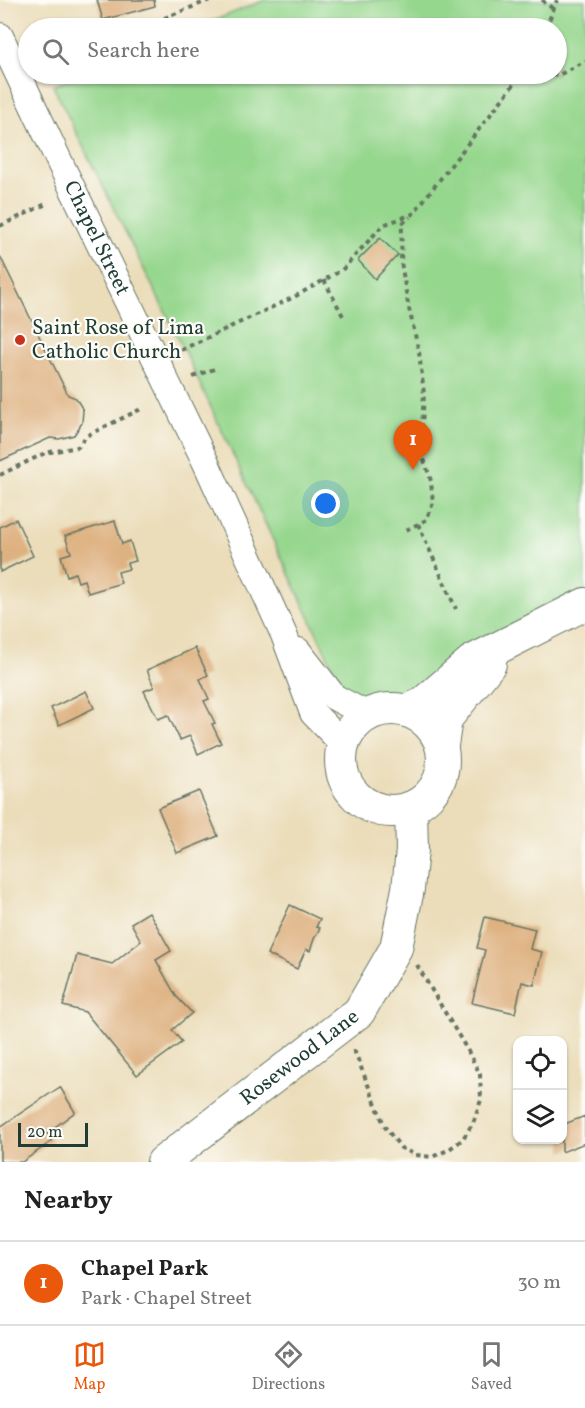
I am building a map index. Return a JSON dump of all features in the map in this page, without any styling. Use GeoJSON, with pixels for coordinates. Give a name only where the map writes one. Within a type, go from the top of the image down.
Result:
{"type":"FeatureCollection","features":[{"type":"Feature","properties":{"kind":"street","name":"Chapel Street"},"geometry":{"type":"LineString","coordinates":[[0,36],[18,74]]}},
{"type":"Feature","properties":{"kind":"street","name":"Chapel Street"},"geometry":{"type":"LineString","coordinates":[[23,84],[206,463],[285,634],[313,713],[342,743]]}},
{"type":"Feature","properties":{"kind":"street"},"geometry":{"type":"LineString","coordinates":[[406,711],[422,705],[472,661],[585,603]]}},
{"type":"Feature","properties":{"kind":"street","name":"Chapel Street"},"geometry":{"type":"LineString","coordinates":[[285,634],[334,697],[368,715]]}},
{"type":"Feature","properties":{"kind":"street"},"geometry":{"type":"LineString","coordinates":[[442,745],[430,724],[415,714],[398,708],[380,710],[363,717],[342,743],[340,765],[345,782],[355,797],[370,807],[397,810],[420,805],[440,780],[444,763],[442,745],[446,720],[506,644]]}},
{"type":"Feature","properties":{"kind":"street","name":"Rosewood Lane"},"geometry":{"type":"LineString","coordinates":[[163,1162],[359,1012],[396,948],[408,890],[412,850],[397,810]]}},
{"type":"Feature","properties":{"kind":"path"},"geometry":{"type":"LineString","coordinates":[[165,18],[210,0]]}},
{"type":"Feature","properties":{"kind":"path"},"geometry":{"type":"LineString","coordinates":[[542,0],[555,10]]}},
{"type":"Feature","properties":{"kind":"path"},"geometry":{"type":"LineString","coordinates":[[551,18],[557,0]]}},
{"type":"Feature","properties":{"kind":"path"},"geometry":{"type":"LineString","coordinates":[[567,71],[585,61]]}},
{"type":"Feature","properties":{"kind":"path"},"geometry":{"type":"LineString","coordinates":[[406,530],[426,520],[434,503],[431,481],[423,456],[424,394],[419,352],[401,262],[402,224],[514,84]]}},
{"type":"Feature","properties":{"kind":"path"},"geometry":{"type":"LineString","coordinates":[[0,226],[46,204]]}},
{"type":"Feature","properties":{"kind":"path"},"geometry":{"type":"LineString","coordinates":[[181,350],[294,297],[342,270],[383,225],[412,214]]}},
{"type":"Feature","properties":{"kind":"path"},"geometry":{"type":"LineString","coordinates":[[324,280],[343,316],[340,318]]}},
{"type":"Feature","properties":{"kind":"path"},"geometry":{"type":"LineString","coordinates":[[193,377],[214,369]]}},
{"type":"Feature","properties":{"kind":"path"},"geometry":{"type":"LineString","coordinates":[[0,475],[45,453],[78,447],[86,436],[143,408]]}},
{"type":"Feature","properties":{"kind":"path"},"geometry":{"type":"LineString","coordinates":[[418,524],[456,609]]}},
{"type":"Feature","properties":{"kind":"path"},"geometry":{"type":"LineString","coordinates":[[344,1024],[385,1127],[401,1148],[416,1155],[432,1157],[462,1140],[473,1124],[481,1100],[480,1074],[399,935]]}},
{"type":"Feature","properties":{"kind":"green space"},"geometry":{"type":"Polygon","coordinates":[[[265,0],[585,0],[585,590],[407,705],[382,707],[361,699],[342,687],[184,350],[53,86],[58,84],[567,84],[567,18],[220,18],[265,0]]]}},
{"type":"Feature","properties":{"kind":"building"},"geometry":{"type":"Polygon","coordinates":[[[97,0],[154,0],[155,6],[102,18],[97,0]]]}},
{"type":"Feature","properties":{"kind":"building"},"geometry":{"type":"Polygon","coordinates":[[[380,238],[398,255],[375,279],[358,260],[380,238]]]}},
{"type":"Feature","properties":{"kind":"building","name":"Saint Rose of Lima Catholic Church"},"geometry":{"type":"Polygon","coordinates":[[[0,256],[68,395],[76,398],[83,410],[82,423],[74,435],[59,439],[50,438],[0,461],[0,256]]]}},
{"type":"Feature","properties":{"kind":"building"},"geometry":{"type":"Polygon","coordinates":[[[16,519],[33,556],[0,572],[0,527],[16,519]]]}},
{"type":"Feature","properties":{"kind":"building"},"geometry":{"type":"Polygon","coordinates":[[[115,521],[122,544],[130,541],[136,561],[127,563],[129,569],[118,572],[121,583],[88,593],[84,580],[78,582],[75,573],[67,576],[61,556],[71,553],[65,536],[115,521]]]}},
{"type":"Feature","properties":{"kind":"building"},"geometry":{"type":"Polygon","coordinates":[[[195,648],[208,675],[200,679],[209,699],[204,701],[215,723],[212,724],[221,743],[198,754],[190,736],[180,740],[168,715],[158,719],[144,691],[154,687],[147,670],[195,648]]]}},
{"type":"Feature","properties":{"kind":"building"},"geometry":{"type":"Polygon","coordinates":[[[86,691],[94,708],[59,725],[51,708],[86,691]]]}},
{"type":"Feature","properties":{"kind":"building"},"geometry":{"type":"Polygon","coordinates":[[[199,791],[218,836],[177,853],[158,808],[199,791]]]}},
{"type":"Feature","properties":{"kind":"building"},"geometry":{"type":"Polygon","coordinates":[[[290,905],[320,919],[316,927],[320,928],[310,951],[306,949],[297,969],[267,954],[290,905]]]}},
{"type":"Feature","properties":{"kind":"building"},"geometry":{"type":"Polygon","coordinates":[[[149,912],[171,951],[156,960],[176,996],[192,1013],[172,1030],[182,1042],[137,1075],[85,1012],[63,1006],[77,955],[112,964],[141,941],[131,923],[149,912]]]}},
{"type":"Feature","properties":{"kind":"building"},"geometry":{"type":"Polygon","coordinates":[[[485,917],[535,929],[530,949],[542,952],[534,985],[522,982],[515,1013],[472,1003],[485,950],[477,948],[485,917]]]}},
{"type":"Feature","properties":{"kind":"building"},"geometry":{"type":"Polygon","coordinates":[[[60,1087],[75,1112],[47,1133],[52,1141],[22,1162],[0,1162],[0,1127],[60,1087]]]}},
{"type":"Feature","properties":{"kind":"building"},"geometry":{"type":"Polygon","coordinates":[[[585,1116],[585,1143],[562,1152],[562,1144],[567,1144],[567,1123],[585,1116]]]}},
{"type":"Feature","properties":{"kind":"place","name":"Saint Rose of Lima Catholic Church"},"geometry":{"type":"Point","coordinates":[20,340]}},
{"type":"Feature","properties":{"kind":"place","name":"Chapel Park"},"geometry":{"type":"Point","coordinates":[413,470]}}]}
